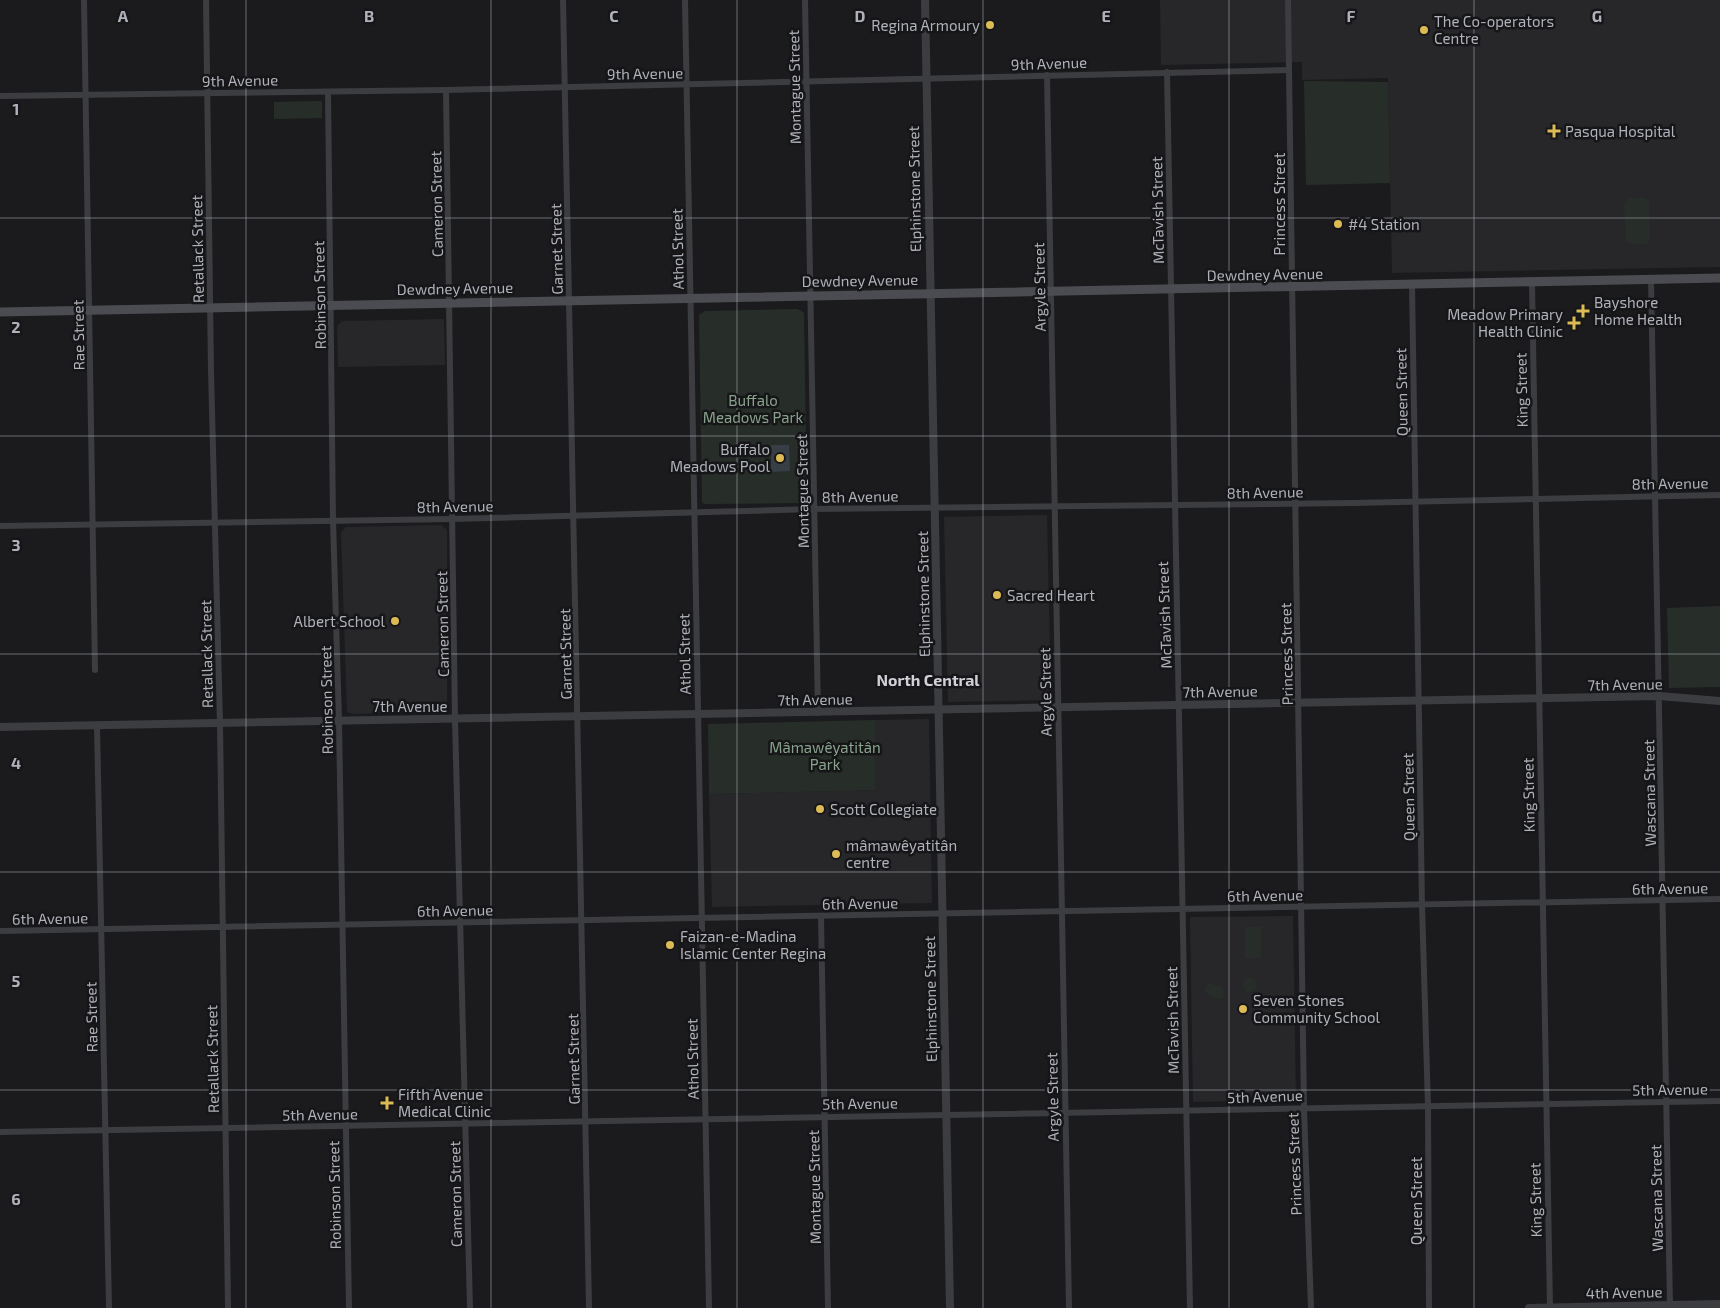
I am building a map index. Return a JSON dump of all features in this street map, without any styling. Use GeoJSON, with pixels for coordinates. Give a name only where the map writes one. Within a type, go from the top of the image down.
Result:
{"type":"FeatureCollection","features":[{"type":"Feature","properties":{"kind":"main road","name":"Dewdney Avenue"},"geometry":{"type":"LineString","coordinates":[[0,312],[811,294],[1532,283],[1720,278]]}},
{"type":"Feature","properties":{"kind":"street","name":"Rae Street"},"geometry":{"type":"LineString","coordinates":[[84,0],[95,670]]}},
{"type":"Feature","properties":{"kind":"street","name":"Retallack Street"},"geometry":{"type":"LineString","coordinates":[[206,0],[210,307],[220,723],[228,1308]]}},
{"type":"Feature","properties":{"kind":"street","name":"Garnet Street"},"geometry":{"type":"LineString","coordinates":[[563,0],[575,515],[589,1308]]}},
{"type":"Feature","properties":{"kind":"street","name":"Athol Street"},"geometry":{"type":"LineString","coordinates":[[685,0],[709,1308]]}},
{"type":"Feature","properties":{"kind":"street","name":"Montague Street"},"geometry":{"type":"LineString","coordinates":[[805,0],[818,713]]}},
{"type":"Feature","properties":{"kind":"street","name":"Elphinstone Street"},"geometry":{"type":"LineString","coordinates":[[925,0],[950,1308]]}},
{"type":"Feature","properties":{"kind":"street","name":"Princess Street"},"geometry":{"type":"LineString","coordinates":[[1288,0],[1304,1108],[1311,1308]]}},
{"type":"Feature","properties":{"kind":"street","name":"9th Avenue"},"geometry":{"type":"LineString","coordinates":[[0,96],[446,90],[1289,70]]}},
{"type":"Feature","properties":{"kind":"street","name":"McTavish Street"},"geometry":{"type":"LineString","coordinates":[[1167,72],[1190,1308]]}},
{"type":"Feature","properties":{"kind":"street","name":"Argyle Street"},"geometry":{"type":"LineString","coordinates":[[1047,75],[1069,1308]]}},
{"type":"Feature","properties":{"kind":"street","name":"Cameron Street"},"geometry":{"type":"LineString","coordinates":[[446,90],[455,720],[470,1308]]}},
{"type":"Feature","properties":{"kind":"street","name":"Robinson Street"},"geometry":{"type":"LineString","coordinates":[[328,92],[349,1308]]}},
{"type":"Feature","properties":{"kind":"street","name":"Wascana Street"},"geometry":{"type":"LineString","coordinates":[[1651,280],[1664,900],[1670,1305]]}},
{"type":"Feature","properties":{"kind":"street","name":"King Street"},"geometry":{"type":"LineString","coordinates":[[1532,283],[1534,498],[1550,1308]]}},
{"type":"Feature","properties":{"kind":"street","name":"Queen Street"},"geometry":{"type":"LineString","coordinates":[[1412,285],[1418,701],[1428,1106],[1429,1308]]}},
{"type":"Feature","properties":{"kind":"street","name":"8th Avenue"},"geometry":{"type":"LineString","coordinates":[[0,526],[453,519],[814,509],[1295,504],[1720,495]]}},
{"type":"Feature","properties":{"kind":"street","name":"7th Avenue"},"geometry":{"type":"LineString","coordinates":[[0,727],[578,718],[1179,705],[1539,700],[1659,696],[1717,700]]}},
{"type":"Feature","properties":{"kind":"street","name":"Rae Street"},"geometry":{"type":"LineString","coordinates":[[97,726],[109,1308]]}},
{"type":"Feature","properties":{"kind":"street","name":"6th Avenue"},"geometry":{"type":"LineString","coordinates":[[0,931],[1720,899]]}},
{"type":"Feature","properties":{"kind":"street","name":"Montague Street"},"geometry":{"type":"LineString","coordinates":[[821,916],[828,1308]]}},
{"type":"Feature","properties":{"kind":"street","name":"5th Avenue"},"geometry":{"type":"LineString","coordinates":[[0,1132],[1720,1101]]}},
{"type":"Feature","properties":{"kind":"street","name":"4th Avenue"},"geometry":{"type":"LineString","coordinates":[[1529,1308],[1720,1304]]}},
{"type":"Feature","properties":{"kind":"shaded area","name":"Pasqua Hospital"},"geometry":{"type":"Polygon","coordinates":[[[1160,0],[1720,0],[1720,267],[1392,273],[1388,78],[1302,80],[1302,62],[1161,65],[1160,0]]]}},
{"type":"Feature","properties":{"kind":"shaded area"},"geometry":{"type":"Polygon","coordinates":[[[444,319],[445,365],[338,367],[337,326],[342,321],[444,319]]]}},
{"type":"Feature","properties":{"kind":"shaded area","name":"Buffalo Meadows Pool"},"geometry":{"type":"Polygon","coordinates":[[[771,445],[789,445],[790,471],[771,472],[771,445]]]}},
{"type":"Feature","properties":{"kind":"shaded area","name":"Sacred Heart"},"geometry":{"type":"Polygon","coordinates":[[[1047,515],[1051,700],[948,702],[944,517],[1047,515]]]}},
{"type":"Feature","properties":{"kind":"shaded area","name":"Albert School"},"geometry":{"type":"Polygon","coordinates":[[[441,525],[447,530],[447,711],[353,714],[347,712],[341,533],[346,527],[441,525]]]}},
{"type":"Feature","properties":{"kind":"shaded area","name":"Scott Collegiate"},"geometry":{"type":"Polygon","coordinates":[[[929,719],[932,903],[712,907],[709,794],[875,790],[875,720],[929,719]]]}},
{"type":"Feature","properties":{"kind":"shaded area","name":"Seven Stones Community School"},"geometry":{"type":"Polygon","coordinates":[[[1293,916],[1296,1100],[1193,1102],[1190,917],[1293,916]]]}},
{"type":"Feature","properties":{"kind":"green space"},"geometry":{"type":"Polygon","coordinates":[[[1304,81],[1388,82],[1390,183],[1306,185],[1304,81]]]}},
{"type":"Feature","properties":{"kind":"green space"},"geometry":{"type":"Polygon","coordinates":[[[322,101],[322,118],[274,119],[274,102],[322,101]]]}},
{"type":"Feature","properties":{"kind":"green space"},"geometry":{"type":"Polygon","coordinates":[[[1629,198],[1645,198],[1649,202],[1650,238],[1647,244],[1631,244],[1626,241],[1624,204],[1629,198]]]}},
{"type":"Feature","properties":{"kind":"green space","name":"Buffalo Meadows Park"},"geometry":{"type":"Polygon","coordinates":[[[798,309],[804,313],[807,501],[803,503],[704,504],[702,502],[699,315],[705,311],[798,309]]]}},
{"type":"Feature","properties":{"kind":"green space"},"geometry":{"type":"Polygon","coordinates":[[[1720,606],[1720,687],[1669,688],[1667,608],[1720,606]]]}},
{"type":"Feature","properties":{"kind":"green space","name":"Mâmawêyatitân Park"},"geometry":{"type":"Polygon","coordinates":[[[875,720],[875,790],[709,794],[708,724],[875,720]]]}},
{"type":"Feature","properties":{"kind":"green space"},"geometry":{"type":"Polygon","coordinates":[[[1245,927],[1261,927],[1261,958],[1245,958],[1245,927]]]}},
{"type":"Feature","properties":{"kind":"green space"},"geometry":{"type":"Polygon","coordinates":[[[1247,978],[1253,978],[1257,985],[1253,992],[1247,992],[1243,988],[1243,982],[1247,978]]]}},
{"type":"Feature","properties":{"kind":"green space"},"geometry":{"type":"Polygon","coordinates":[[[1208,983],[1223,988],[1223,998],[1214,998],[1208,995],[1205,990],[1208,983]]]}},
{"type":"Feature","properties":{"kind":"place","name":"Regina Armoury"},"geometry":{"type":"Point","coordinates":[990,25]}},
{"type":"Feature","properties":{"kind":"place","name":"The Co-operators Centre"},"geometry":{"type":"Point","coordinates":[1424,30]}},
{"type":"Feature","properties":{"kind":"place","name":"Pasqua Hospital"},"geometry":{"type":"Point","coordinates":[1554,131]}},
{"type":"Feature","properties":{"kind":"place","name":"#4 Station"},"geometry":{"type":"Point","coordinates":[1338,224]}},
{"type":"Feature","properties":{"kind":"place","name":"Bayshore Home Health"},"geometry":{"type":"Point","coordinates":[1583,311]}},
{"type":"Feature","properties":{"kind":"place","name":"Meadow Primary Health Clinic"},"geometry":{"type":"Point","coordinates":[1574,323]}},
{"type":"Feature","properties":{"kind":"place","name":"Buffalo Meadows Pool"},"geometry":{"type":"Point","coordinates":[780,458]}},
{"type":"Feature","properties":{"kind":"place","name":"Sacred Heart"},"geometry":{"type":"Point","coordinates":[997,595]}},
{"type":"Feature","properties":{"kind":"place","name":"Albert School"},"geometry":{"type":"Point","coordinates":[395,621]}},
{"type":"Feature","properties":{"kind":"place","name":"Scott Collegiate"},"geometry":{"type":"Point","coordinates":[820,809]}},
{"type":"Feature","properties":{"kind":"place","name":"mâmawêyatitân centre"},"geometry":{"type":"Point","coordinates":[836,854]}},
{"type":"Feature","properties":{"kind":"place","name":"Faizan-e-Madina Islamic Center Regina"},"geometry":{"type":"Point","coordinates":[670,945]}},
{"type":"Feature","properties":{"kind":"place","name":"Seven Stones Community School"},"geometry":{"type":"Point","coordinates":[1243,1009]}},
{"type":"Feature","properties":{"kind":"place","name":"Fifth Avenue Medical Clinic"},"geometry":{"type":"Point","coordinates":[387,1103]}},
{"type":"Feature","properties":{"kind":"district","name":"North Central"},"geometry":{"type":"Point","coordinates":[928,679]}}]}
